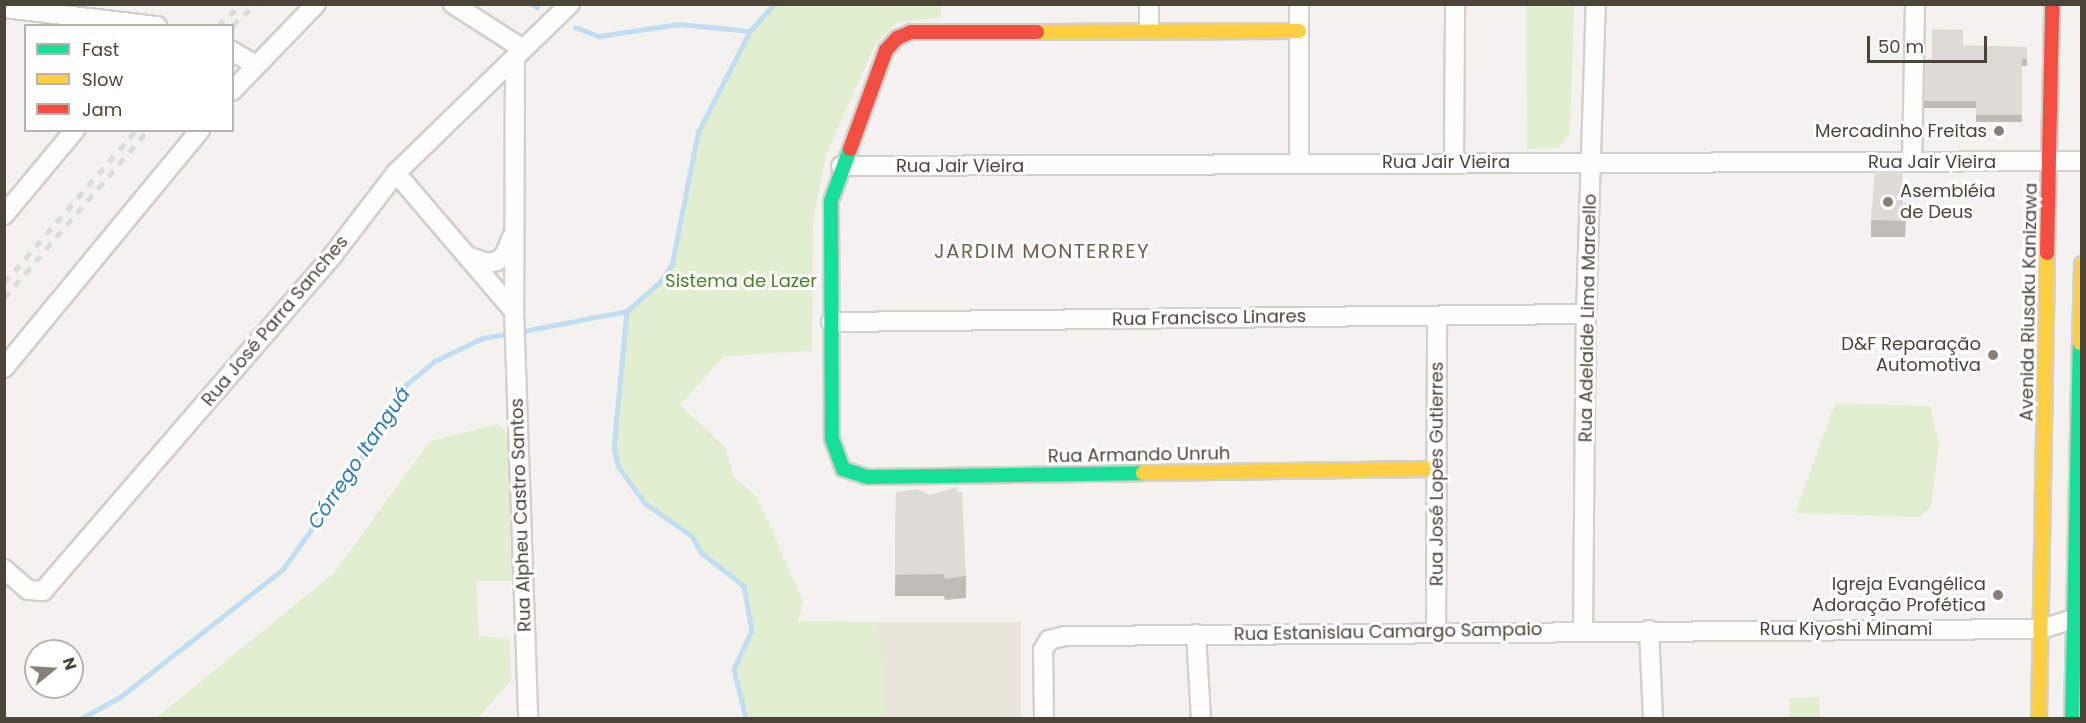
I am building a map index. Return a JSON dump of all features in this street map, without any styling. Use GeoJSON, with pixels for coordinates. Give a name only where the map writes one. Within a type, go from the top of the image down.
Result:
{"type":"FeatureCollection","features":[{"type":"Feature","properties":{"kind":"street"},"geometry":{"type":"LineString","coordinates":[[234,90],[255,64],[316,4]]}},
{"type":"Feature","properties":{"kind":"street"},"geometry":{"type":"LineString","coordinates":[[453,4],[519,54]]}},
{"type":"Feature","properties":{"kind":"street","name":"Rua José Parra Sanches"},"geometry":{"type":"LineString","coordinates":[[4,569],[28,590],[43,591],[333,255],[396,173],[570,4]]}},
{"type":"Feature","properties":{"kind":"street"},"geometry":{"type":"LineString","coordinates":[[1149,4],[1149,29]]}},
{"type":"Feature","properties":{"kind":"street"},"geometry":{"type":"LineString","coordinates":[[1299,4],[1299,163]]}},
{"type":"Feature","properties":{"kind":"street"},"geometry":{"type":"LineString","coordinates":[[1454,161],[1455,4]]}},
{"type":"Feature","properties":{"kind":"street","name":"Rua Adelaide Lima Marcello"},"geometry":{"type":"LineString","coordinates":[[1583,631],[1586,314],[1596,4]]}},
{"type":"Feature","properties":{"kind":"street"},"geometry":{"type":"LineString","coordinates":[[1912,162],[1915,4]]}},
{"type":"Feature","properties":{"kind":"street","name":"Avenida Riusaku Kanizawa"},"geometry":{"type":"LineString","coordinates":[[2039,718],[2048,626],[2042,600],[2052,4]]}},
{"type":"Feature","properties":{"kind":"street"},"geometry":{"type":"LineString","coordinates":[[4,8],[140,24]]}},
{"type":"Feature","properties":{"kind":"street"},"geometry":{"type":"LineString","coordinates":[[831,322],[831,201],[841,166],[886,50],[897,38],[911,33],[1149,29],[1299,31]]}},
{"type":"Feature","properties":{"kind":"street"},"geometry":{"type":"LineString","coordinates":[[234,52],[255,64]]}},
{"type":"Feature","properties":{"kind":"street","name":"Rua Alpheu Castro Santos"},"geometry":{"type":"LineString","coordinates":[[519,54],[513,228],[514,314],[528,718]]}},
{"type":"Feature","properties":{"kind":"street"},"geometry":{"type":"LineString","coordinates":[[4,215],[73,132]]}},
{"type":"Feature","properties":{"kind":"street"},"geometry":{"type":"LineString","coordinates":[[4,368],[198,132]]}},
{"type":"Feature","properties":{"kind":"street","name":"Rua Jair Vieira"},"geometry":{"type":"LineString","coordinates":[[841,166],[1454,161],[2082,160]]}},
{"type":"Feature","properties":{"kind":"street"},"geometry":{"type":"LineString","coordinates":[[396,173],[514,314]]}},
{"type":"Feature","properties":{"kind":"street","name":"Rua Alpheu Castro Santos"},"geometry":{"type":"LineString","coordinates":[[467,256],[487,263],[497,261],[511,243],[513,228]]}},
{"type":"Feature","properties":{"kind":"street"},"geometry":{"type":"LineString","coordinates":[[2072,718],[2079,585],[2082,264]]}},
{"type":"Feature","properties":{"kind":"street","name":"Rua Francisco Linares"},"geometry":{"type":"LineString","coordinates":[[831,322],[1586,314]]}},
{"type":"Feature","properties":{"kind":"street","name":"Rua José Lopes Gutierres"},"geometry":{"type":"LineString","coordinates":[[1436,632],[1437,316]]}},
{"type":"Feature","properties":{"kind":"street","name":"Rua Armando Unruh"},"geometry":{"type":"LineString","coordinates":[[831,322],[832,438],[843,469],[868,477],[1436,469]]}},
{"type":"Feature","properties":{"kind":"street","name":"Rua Kiyoshi Minami"},"geometry":{"type":"LineString","coordinates":[[1649,630],[2048,626],[2078,617]]}},
{"type":"Feature","properties":{"kind":"street"},"geometry":{"type":"LineString","coordinates":[[1649,630],[1653,718]]}},
{"type":"Feature","properties":{"kind":"street","name":"Rua Estanislau Camargo Sampaio"},"geometry":{"type":"LineString","coordinates":[[1044,718],[1043,650],[1049,640],[1065,636],[1649,630]]}},
{"type":"Feature","properties":{"kind":"street"},"geometry":{"type":"LineString","coordinates":[[1196,634],[1201,718]]}},
{"type":"Feature","properties":{"kind":"shaded area"},"geometry":{"type":"Polygon","coordinates":[[[878,622],[1021,622],[1021,718],[878,718],[878,622]]]}},
{"type":"Feature","properties":{"kind":"green space","name":"Sistema de Lazer"},"geometry":{"type":"Polygon","coordinates":[[[774,5],[941,5],[941,17],[896,23],[876,43],[826,155],[813,223],[812,351],[724,356],[680,405],[726,448],[734,477],[757,497],[803,601],[798,621],[878,622],[886,718],[746,718],[734,669],[752,631],[744,586],[702,553],[692,535],[645,503],[618,466],[614,446],[627,311],[660,282],[672,264],[698,132],[750,31],[774,5]]]}},
{"type":"Feature","properties":{"kind":"green space"},"geometry":{"type":"Polygon","coordinates":[[[1526,5],[1574,5],[1570,133],[1559,147],[1527,149],[1526,5]]]}},
{"type":"Feature","properties":{"kind":"green space"},"geometry":{"type":"Polygon","coordinates":[[[1835,404],[1930,406],[1939,445],[1931,506],[1920,517],[1795,513],[1835,404]]]}},
{"type":"Feature","properties":{"kind":"green space"},"geometry":{"type":"Polygon","coordinates":[[[498,424],[505,430],[508,441],[512,581],[476,581],[479,636],[510,639],[511,681],[478,718],[156,718],[334,573],[430,441],[498,424]]]}},
{"type":"Feature","properties":{"kind":"green space"},"geometry":{"type":"Polygon","coordinates":[[[1819,697],[1820,718],[1790,718],[1789,699],[1819,697]]]}},
{"type":"Feature","properties":{"kind":"building"},"geometry":{"type":"Polygon","coordinates":[[[1932,29],[1963,30],[1963,45],[2027,47],[2027,59],[2022,59],[2022,115],[1976,115],[1976,101],[1924,101],[1925,59],[1932,59],[1932,29]]]}},
{"type":"Feature","properties":{"kind":"building","name":"Asembléia de Deus"},"geometry":{"type":"Polygon","coordinates":[[[1875,169],[1903,169],[1901,202],[1906,203],[1905,221],[1871,220],[1875,169]]]}},
{"type":"Feature","properties":{"kind":"building"},"geometry":{"type":"Polygon","coordinates":[[[957,487],[957,491],[962,492],[966,576],[945,579],[944,574],[895,575],[896,492],[918,489],[929,495],[957,487]]]}},
{"type":"Feature","properties":{"kind":"waterway"},"geometry":{"type":"LineString","coordinates":[[532,4],[537,7]]}},
{"type":"Feature","properties":{"kind":"waterway","name":"Córrego Itanguá"},"geometry":{"type":"LineString","coordinates":[[519,332],[627,311],[660,282],[672,264],[698,132],[750,31],[774,4]]}},
{"type":"Feature","properties":{"kind":"waterway"},"geometry":{"type":"LineString","coordinates":[[575,27],[599,36],[679,24],[750,31]]}},
{"type":"Feature","properties":{"kind":"waterway"},"geometry":{"type":"LineString","coordinates":[[627,311],[614,448],[618,466],[645,503],[692,536],[702,553],[744,586],[752,631],[734,669],[746,718]]}},
{"type":"Feature","properties":{"kind":"waterway","name":"Córrego Itanguá"},"geometry":{"type":"LineString","coordinates":[[82,718],[120,697],[283,569],[356,467],[406,385],[435,361],[483,338],[511,333]]}},
{"type":"Feature","properties":{"kind":"railway"},"geometry":{"type":"LineString","coordinates":[[220,24],[242,4]]}},
{"type":"Feature","properties":{"kind":"railway"},"geometry":{"type":"LineString","coordinates":[[234,24],[256,4]]}},
{"type":"Feature","properties":{"kind":"railway"},"geometry":{"type":"LineString","coordinates":[[4,283],[134,132]]}},
{"type":"Feature","properties":{"kind":"railway"},"geometry":{"type":"LineString","coordinates":[[4,298],[146,132]]}},
{"type":"Feature","properties":{"kind":"traffic: fast"},"geometry":{"type":"LineString","coordinates":[[850,149],[831,201],[832,439],[843,469],[868,477],[1143,473]]}},
{"type":"Feature","properties":{"kind":"traffic: fast"},"geometry":{"type":"LineString","coordinates":[[2072,718],[2080,343]]}},
{"type":"Feature","properties":{"kind":"traffic: slow"},"geometry":{"type":"LineString","coordinates":[[1037,32],[1299,31]]}},
{"type":"Feature","properties":{"kind":"traffic: slow"},"geometry":{"type":"LineString","coordinates":[[2039,718],[2047,253]]}},
{"type":"Feature","properties":{"kind":"traffic: slow"},"geometry":{"type":"LineString","coordinates":[[2080,343],[2082,264]]}},
{"type":"Feature","properties":{"kind":"traffic: slow"},"geometry":{"type":"LineString","coordinates":[[1143,473],[1435,469]]}},
{"type":"Feature","properties":{"kind":"traffic: jam"},"geometry":{"type":"LineString","coordinates":[[2047,253],[2052,4]]}},
{"type":"Feature","properties":{"kind":"traffic: jam"},"geometry":{"type":"LineString","coordinates":[[850,149],[886,50],[897,38],[911,32],[1037,32]]}},
{"type":"Feature","properties":{"kind":"place","name":"Mercadinho Freitas"},"geometry":{"type":"Point","coordinates":[1999,131]}},
{"type":"Feature","properties":{"kind":"place","name":"Asembléia de Deus"},"geometry":{"type":"Point","coordinates":[1888,202]}},
{"type":"Feature","properties":{"kind":"place","name":"D&F Reparação Automotiva"},"geometry":{"type":"Point","coordinates":[1993,355]}},
{"type":"Feature","properties":{"kind":"place","name":"Igreja Evangélica Adoração Profética"},"geometry":{"type":"Point","coordinates":[1998,595]}},
{"type":"Feature","properties":{"kind":"district","name":"JARDIM MONTERREY"},"geometry":{"type":"Point","coordinates":[1042,251]}}]}
